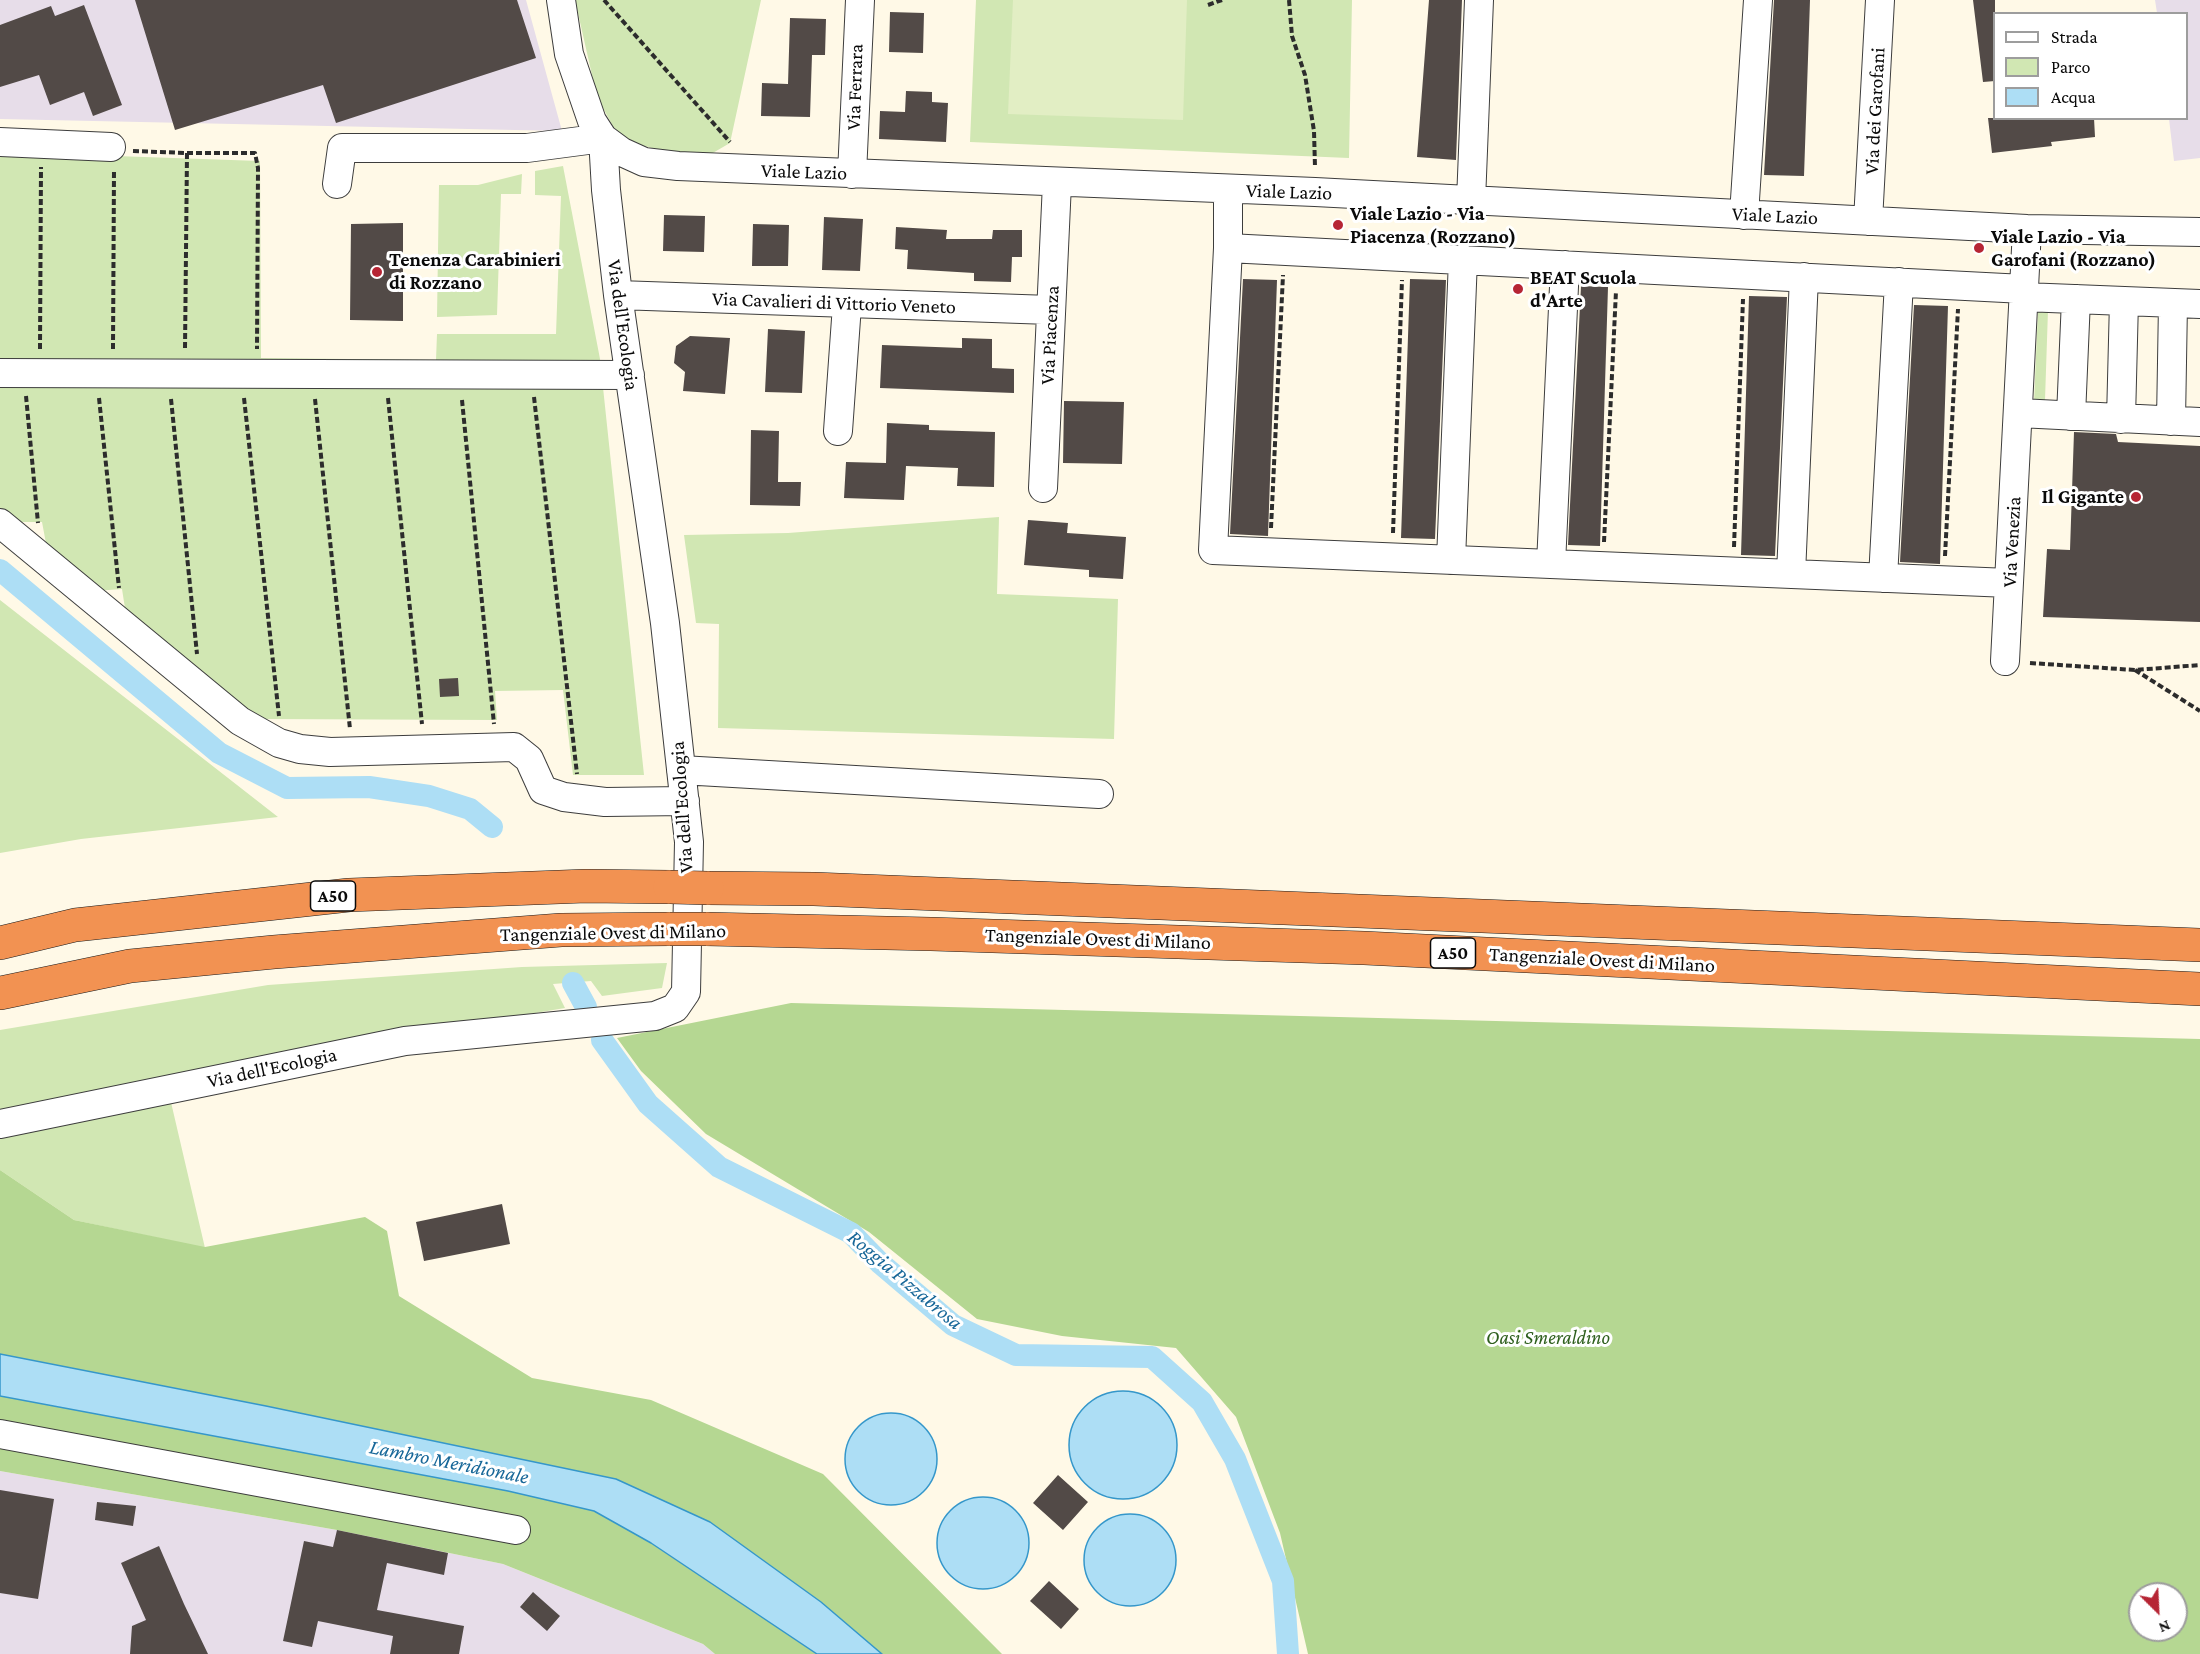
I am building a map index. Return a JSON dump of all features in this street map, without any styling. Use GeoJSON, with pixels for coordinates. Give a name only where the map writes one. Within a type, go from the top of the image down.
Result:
{"type":"FeatureCollection","features":[{"type":"Feature","properties":{"kind":"highway","name":"Tangenziale Ovest di Milano"},"geometry":{"type":"LineString","coordinates":[[0,943],[75,925],[349,895],[586,886],[826,889],[2200,945]]}},
{"type":"Feature","properties":{"kind":"highway","name":"Tangenziale Ovest di Milano"},"geometry":{"type":"LineString","coordinates":[[0,993],[130,966],[274,952],[561,930],[670,929],[942,934],[1364,948],[2200,989]]}},
{"type":"Feature","properties":{"kind":"street","name":"Viale Lazio"},"geometry":{"type":"LineString","coordinates":[[561,0],[569,54],[579,89],[592,121],[603,138],[622,153],[644,162],[852,174],[1315,192],[2027,229],[2200,232]]}},
{"type":"Feature","properties":{"kind":"street","name":"Via Ferrara"},"geometry":{"type":"LineString","coordinates":[[852,174],[860,0]]}},
{"type":"Feature","properties":{"kind":"street"},"geometry":{"type":"LineString","coordinates":[[1471,201],[1479,0]]}},
{"type":"Feature","properties":{"kind":"street"},"geometry":{"type":"LineString","coordinates":[[1744,215],[1758,0]]}},
{"type":"Feature","properties":{"kind":"street","name":"Via dei Garofani"},"geometry":{"type":"LineString","coordinates":[[1868,221],[1880,0]]}},
{"type":"Feature","properties":{"kind":"street"},"geometry":{"type":"LineString","coordinates":[[337,184],[342,148],[527,148],[603,138]]}},
{"type":"Feature","properties":{"kind":"street","name":"Via dell'Ecologia"},"geometry":{"type":"LineString","coordinates":[[0,1124],[405,1041],[655,1016],[675,1008],[686,992],[689,842],[665,623],[618,295],[606,190],[603,138]]}},
{"type":"Feature","properties":{"kind":"street"},"geometry":{"type":"LineString","coordinates":[[0,142],[113,147]]}},
{"type":"Feature","properties":{"kind":"street","name":"Via Piacenza"},"geometry":{"type":"LineString","coordinates":[[1043,488],[1057,183]]}},
{"type":"Feature","properties":{"kind":"street"},"geometry":{"type":"LineString","coordinates":[[1228,190],[1213,550],[2009,583]]}},
{"type":"Feature","properties":{"kind":"street","name":"Via Venezia"},"geometry":{"type":"LineString","coordinates":[[2005,661],[2027,229]]}},
{"type":"Feature","properties":{"kind":"street"},"geometry":{"type":"LineString","coordinates":[[1227,248],[1959,285],[2076,299],[2187,304],[2171,421]]}},
{"type":"Feature","properties":{"kind":"street"},"geometry":{"type":"LineString","coordinates":[[1451,560],[1463,260]]}},
{"type":"Feature","properties":{"kind":"street"},"geometry":{"type":"LineString","coordinates":[[1551,564],[1565,265]]}},
{"type":"Feature","properties":{"kind":"street"},"geometry":{"type":"LineString","coordinates":[[1791,574],[1804,277]]}},
{"type":"Feature","properties":{"kind":"street"},"geometry":{"type":"LineString","coordinates":[[1883,578],[1899,282]]}},
{"type":"Feature","properties":{"kind":"street","name":"Via Cavalieri di Vittorio Veneto"},"geometry":{"type":"LineString","coordinates":[[618,295],[847,305],[1050,310]]}},
{"type":"Feature","properties":{"kind":"street"},"geometry":{"type":"LineString","coordinates":[[2071,416],[2076,299]]}},
{"type":"Feature","properties":{"kind":"street"},"geometry":{"type":"LineString","coordinates":[[2121,419],[2124,301]]}},
{"type":"Feature","properties":{"kind":"street"},"geometry":{"type":"LineString","coordinates":[[838,431],[847,305]]}},
{"type":"Feature","properties":{"kind":"street"},"geometry":{"type":"LineString","coordinates":[[21,373],[630,375]]}},
{"type":"Feature","properties":{"kind":"street"},"geometry":{"type":"LineString","coordinates":[[2019,413],[2200,422]]}},
{"type":"Feature","properties":{"kind":"street"},"geometry":{"type":"LineString","coordinates":[[0,523],[240,721],[282,744],[300,749],[352,751],[514,747],[529,759],[543,790],[580,799],[605,802],[685,801]]}},
{"type":"Feature","properties":{"kind":"street"},"geometry":{"type":"LineString","coordinates":[[681,770],[1099,794]]}},
{"type":"Feature","properties":{"kind":"street"},"geometry":{"type":"LineString","coordinates":[[0,1434],[516,1530]]}},
{"type":"Feature","properties":{"kind":"path"},"geometry":{"type":"LineString","coordinates":[[604,0],[730,143]]}},
{"type":"Feature","properties":{"kind":"path"},"geometry":{"type":"LineString","coordinates":[[1208,5],[1222,0]]}},
{"type":"Feature","properties":{"kind":"path"},"geometry":{"type":"LineString","coordinates":[[1288,0],[1292,36],[1305,75],[1314,131],[1315,192]]}},
{"type":"Feature","properties":{"kind":"path"},"geometry":{"type":"LineString","coordinates":[[41,144],[21,373],[41,557]]}},
{"type":"Feature","properties":{"kind":"path"},"geometry":{"type":"LineString","coordinates":[[122,624],[105,374],[113,147],[135,151],[255,153],[258,168],[249,374],[282,744]]}},
{"type":"Feature","properties":{"kind":"path"},"geometry":{"type":"LineString","coordinates":[[187,153],[176,374],[201,689]]}},
{"type":"Feature","properties":{"kind":"path"},"geometry":{"type":"LineString","coordinates":[[1270,553],[1284,250]]}},
{"type":"Feature","properties":{"kind":"path"},"geometry":{"type":"LineString","coordinates":[[1392,558],[1403,257]]}},
{"type":"Feature","properties":{"kind":"path"},"geometry":{"type":"LineString","coordinates":[[1603,566],[1617,267]]}},
{"type":"Feature","properties":{"kind":"path"},"geometry":{"type":"LineString","coordinates":[[1733,572],[1743,274]]}},
{"type":"Feature","properties":{"kind":"path"},"geometry":{"type":"LineString","coordinates":[[1944,580],[1959,285]]}},
{"type":"Feature","properties":{"kind":"path"},"geometry":{"type":"LineString","coordinates":[[312,374],[352,751]]}},
{"type":"Feature","properties":{"kind":"path"},"geometry":{"type":"LineString","coordinates":[[386,375],[424,749]]}},
{"type":"Feature","properties":{"kind":"path"},"geometry":{"type":"LineString","coordinates":[[460,375],[497,747]]}},
{"type":"Feature","properties":{"kind":"path"},"geometry":{"type":"LineString","coordinates":[[532,375],[580,799]]}},
{"type":"Feature","properties":{"kind":"path"},"geometry":{"type":"LineString","coordinates":[[2005,661],[2135,670],[2200,665]]}},
{"type":"Feature","properties":{"kind":"path"},"geometry":{"type":"LineString","coordinates":[[2135,670],[2200,711]]}},
{"type":"Feature","properties":{"kind":"shaded area"},"geometry":{"type":"Polygon","coordinates":[[[0,0],[526,0],[562,131],[0,119],[0,0]]]}},
{"type":"Feature","properties":{"kind":"shaded area"},"geometry":{"type":"Polygon","coordinates":[[[2155,0],[2200,0],[2200,158],[2174,161],[2169,120],[2188,120],[2188,12],[2157,12],[2155,0]]]}},
{"type":"Feature","properties":{"kind":"shaded area"},"geometry":{"type":"Polygon","coordinates":[[[0,1471],[337,1530],[503,1564],[703,1644],[715,1654],[0,1654],[0,1471]]]}},
{"type":"Feature","properties":{"kind":"green space"},"geometry":{"type":"Polygon","coordinates":[[[575,0],[761,0],[730,143],[711,154],[663,151],[634,143],[615,130],[597,97],[575,0]]]}},
{"type":"Feature","properties":{"kind":"green space"},"geometry":{"type":"Polygon","coordinates":[[[976,0],[1352,0],[1349,158],[970,142],[976,0]]]}},
{"type":"Feature","properties":{"kind":"green space"},"geometry":{"type":"Polygon","coordinates":[[[1013,0],[1187,0],[1183,120],[1008,114],[1013,0]]]}},
{"type":"Feature","properties":{"kind":"green space"},"geometry":{"type":"Polygon","coordinates":[[[0,152],[260,161],[261,358],[436,360],[437,334],[556,334],[561,196],[535,195],[535,171],[563,166],[600,359],[644,775],[573,775],[563,690],[495,691],[497,720],[260,719],[127,621],[122,589],[95,591],[48,554],[42,522],[8,522],[0,515],[0,152]]]}},
{"type":"Feature","properties":{"kind":"green space"},"geometry":{"type":"Polygon","coordinates":[[[522,174],[521,194],[501,194],[497,315],[437,317],[439,185],[478,185],[522,174]]]}},
{"type":"Feature","properties":{"kind":"green space"},"geometry":{"type":"Polygon","coordinates":[[[2038,310],[2048,310],[2045,400],[2034,403],[2038,310]]]}},
{"type":"Feature","properties":{"kind":"green space"},"geometry":{"type":"Polygon","coordinates":[[[999,517],[997,594],[1118,599],[1114,739],[718,728],[719,624],[696,623],[684,535],[788,533],[999,517]]]}},
{"type":"Feature","properties":{"kind":"green space"},"geometry":{"type":"Polygon","coordinates":[[[0,600],[278,817],[81,839],[0,853],[0,600]]]}},
{"type":"Feature","properties":{"kind":"green space"},"geometry":{"type":"Polygon","coordinates":[[[667,963],[662,988],[602,996],[591,981],[553,984],[565,1008],[351,1044],[0,1116],[0,1030],[268,985],[522,967],[667,963]]]}},
{"type":"Feature","properties":{"kind":"green space","name":"Oasi Smeraldino"},"geometry":{"type":"Polygon","coordinates":[[[791,1003],[2200,1039],[2200,1654],[1308,1654],[1280,1533],[1236,1417],[1176,1348],[1062,1336],[977,1319],[869,1232],[706,1134],[641,1071],[617,1038],[791,1003]]]}},
{"type":"Feature","properties":{"kind":"green space"},"geometry":{"type":"Polygon","coordinates":[[[170,1098],[205,1248],[74,1220],[0,1170],[0,1132],[170,1098]]]}},
{"type":"Feature","properties":{"kind":"green space"},"geometry":{"type":"Polygon","coordinates":[[[0,1170],[74,1220],[205,1247],[365,1217],[387,1231],[399,1296],[532,1378],[651,1400],[823,1474],[1002,1654],[882,1654],[821,1602],[616,1479],[266,1406],[0,1354],[0,1170]]]}},
{"type":"Feature","properties":{"kind":"green space"},"geometry":{"type":"Polygon","coordinates":[[[0,1396],[508,1491],[594,1511],[651,1543],[817,1654],[715,1654],[703,1644],[503,1564],[337,1530],[0,1471],[0,1396]]]}},
{"type":"Feature","properties":{"kind":"water","name":"Lambro Meridionale"},"geometry":{"type":"Polygon","coordinates":[[[0,1354],[266,1406],[616,1479],[710,1522],[821,1602],[882,1654],[817,1654],[651,1543],[594,1511],[508,1491],[0,1396],[0,1354]]]}},
{"type":"Feature","properties":{"kind":"water"},"geometry":{"type":"Polygon","coordinates":[[[1123,1391],[1144,1395],[1161,1407],[1173,1424],[1177,1445],[1173,1466],[1161,1483],[1144,1495],[1123,1499],[1102,1495],[1085,1483],[1073,1466],[1069,1445],[1073,1424],[1085,1407],[1102,1395],[1123,1391]]]}},
{"type":"Feature","properties":{"kind":"water"},"geometry":{"type":"Polygon","coordinates":[[[891,1413],[909,1417],[923,1427],[933,1441],[937,1459],[933,1477],[923,1491],[909,1501],[891,1505],[873,1501],[859,1491],[849,1477],[845,1459],[849,1441],[859,1427],[873,1417],[891,1413]]]}},
{"type":"Feature","properties":{"kind":"water"},"geometry":{"type":"Polygon","coordinates":[[[983,1497],[1001,1501],[1015,1511],[1025,1525],[1029,1543],[1025,1561],[1015,1575],[1001,1585],[983,1589],[965,1585],[951,1575],[941,1561],[937,1543],[941,1525],[951,1511],[965,1501],[983,1497]]]}},
{"type":"Feature","properties":{"kind":"water"},"geometry":{"type":"Polygon","coordinates":[[[1130,1514],[1148,1518],[1162,1528],[1172,1542],[1176,1560],[1172,1578],[1162,1592],[1148,1602],[1130,1606],[1112,1602],[1098,1592],[1088,1578],[1084,1560],[1088,1542],[1098,1528],[1112,1518],[1130,1514]]]}},
{"type":"Feature","properties":{"kind":"building"},"geometry":{"type":"Polygon","coordinates":[[[135,0],[517,0],[536,58],[336,123],[323,85],[175,130],[135,0]]]}},
{"type":"Feature","properties":{"kind":"building"},"geometry":{"type":"Polygon","coordinates":[[[1429,0],[1462,0],[1456,160],[1417,157],[1429,0]]]}},
{"type":"Feature","properties":{"kind":"building"},"geometry":{"type":"Polygon","coordinates":[[[1774,0],[1810,0],[1804,176],[1764,175],[1774,0]]]}},
{"type":"Feature","properties":{"kind":"building"},"geometry":{"type":"Polygon","coordinates":[[[1973,0],[1995,0],[1993,81],[1983,82],[1973,0]]]}},
{"type":"Feature","properties":{"kind":"building"},"geometry":{"type":"Polygon","coordinates":[[[84,5],[122,105],[93,116],[84,92],[50,105],[39,75],[0,87],[0,25],[51,6],[55,16],[84,5]]]}},
{"type":"Feature","properties":{"kind":"building"},"geometry":{"type":"Polygon","coordinates":[[[890,12],[924,13],[923,53],[889,52],[890,12]]]}},
{"type":"Feature","properties":{"kind":"building"},"geometry":{"type":"Polygon","coordinates":[[[790,18],[826,19],[825,55],[812,55],[810,117],[761,116],[762,83],[788,84],[790,18]]]}},
{"type":"Feature","properties":{"kind":"building"},"geometry":{"type":"Polygon","coordinates":[[[906,91],[932,92],[932,102],[948,103],[946,142],[879,139],[880,111],[905,112],[906,91]]]}},
{"type":"Feature","properties":{"kind":"building"},"geometry":{"type":"Polygon","coordinates":[[[1988,118],[1993,118],[1993,120],[2094,120],[2095,137],[2051,142],[2052,146],[1992,153],[1988,118]]]}},
{"type":"Feature","properties":{"kind":"building"},"geometry":{"type":"Polygon","coordinates":[[[664,215],[705,216],[704,252],[663,251],[664,215]]]}},
{"type":"Feature","properties":{"kind":"building"},"geometry":{"type":"Polygon","coordinates":[[[824,217],[863,219],[860,271],[822,270],[824,217]]]}},
{"type":"Feature","properties":{"kind":"building","name":"Tenenza Carabinieri di Rozzano"},"geometry":{"type":"Polygon","coordinates":[[[403,223],[403,321],[350,320],[351,224],[403,223]]]}},
{"type":"Feature","properties":{"kind":"building"},"geometry":{"type":"Polygon","coordinates":[[[753,224],[789,225],[788,266],[752,266],[753,224]]]}},
{"type":"Feature","properties":{"kind":"building"},"geometry":{"type":"Polygon","coordinates":[[[896,227],[947,230],[946,239],[992,239],[993,230],[1022,230],[1022,257],[1012,257],[1011,282],[974,281],[974,273],[907,269],[908,250],[895,249],[896,227]]]}},
{"type":"Feature","properties":{"kind":"building"},"geometry":{"type":"Polygon","coordinates":[[[1243,279],[1277,280],[1268,536],[1230,534],[1243,279]]]}},
{"type":"Feature","properties":{"kind":"building"},"geometry":{"type":"Polygon","coordinates":[[[1410,279],[1446,280],[1435,539],[1401,538],[1410,279]]]}},
{"type":"Feature","properties":{"kind":"building"},"geometry":{"type":"Polygon","coordinates":[[[1581,286],[1608,287],[1600,546],[1568,545],[1581,286]]]}},
{"type":"Feature","properties":{"kind":"building"},"geometry":{"type":"Polygon","coordinates":[[[1749,296],[1787,297],[1775,556],[1741,555],[1749,296]]]}},
{"type":"Feature","properties":{"kind":"building"},"geometry":{"type":"Polygon","coordinates":[[[1914,305],[1948,306],[1940,564],[1900,562],[1914,305]]]}},
{"type":"Feature","properties":{"kind":"building"},"geometry":{"type":"Polygon","coordinates":[[[768,329],[805,331],[802,393],[765,392],[768,329]]]}},
{"type":"Feature","properties":{"kind":"building"},"geometry":{"type":"Polygon","coordinates":[[[690,336],[730,338],[725,394],[683,391],[685,372],[674,363],[676,346],[690,336]]]}},
{"type":"Feature","properties":{"kind":"building"},"geometry":{"type":"Polygon","coordinates":[[[962,338],[992,339],[992,368],[1014,369],[1014,393],[880,388],[882,345],[962,348],[962,338]]]}},
{"type":"Feature","properties":{"kind":"building"},"geometry":{"type":"Polygon","coordinates":[[[1064,401],[1124,402],[1122,464],[1063,463],[1064,401]]]}},
{"type":"Feature","properties":{"kind":"building"},"geometry":{"type":"Polygon","coordinates":[[[887,423],[929,425],[929,430],[995,432],[994,487],[957,486],[958,468],[906,466],[904,500],[844,498],[846,462],[886,463],[887,423]]]}},
{"type":"Feature","properties":{"kind":"building"},"geometry":{"type":"Polygon","coordinates":[[[751,430],[779,431],[778,482],[801,482],[800,506],[750,505],[751,430]]]}},
{"type":"Feature","properties":{"kind":"building","name":"Il Gigante"},"geometry":{"type":"Polygon","coordinates":[[[2074,432],[2116,434],[2118,442],[2200,446],[2200,622],[2043,617],[2047,549],[2070,550],[2074,432]]]}},
{"type":"Feature","properties":{"kind":"building"},"geometry":{"type":"Polygon","coordinates":[[[1028,520],[1068,523],[1067,533],[1126,537],[1123,579],[1089,577],[1089,570],[1024,565],[1028,520]]]}},
{"type":"Feature","properties":{"kind":"building"},"geometry":{"type":"Polygon","coordinates":[[[458,678],[459,696],[440,697],[439,679],[458,678]]]}},
{"type":"Feature","properties":{"kind":"building"},"geometry":{"type":"Polygon","coordinates":[[[502,1204],[510,1244],[424,1261],[416,1222],[502,1204]]]}},
{"type":"Feature","properties":{"kind":"building"},"geometry":{"type":"Polygon","coordinates":[[[1058,1475],[1088,1502],[1063,1530],[1033,1503],[1058,1475]]]}},
{"type":"Feature","properties":{"kind":"building"},"geometry":{"type":"Polygon","coordinates":[[[0,1490],[54,1499],[38,1599],[0,1593],[0,1490]]]}},
{"type":"Feature","properties":{"kind":"building"},"geometry":{"type":"Polygon","coordinates":[[[97,1502],[136,1506],[133,1526],[95,1520],[97,1502]]]}},
{"type":"Feature","properties":{"kind":"building"},"geometry":{"type":"Polygon","coordinates":[[[337,1530],[448,1553],[444,1575],[387,1563],[377,1610],[464,1626],[459,1654],[390,1654],[393,1636],[318,1621],[312,1647],[283,1641],[304,1541],[333,1547],[337,1530]]]}},
{"type":"Feature","properties":{"kind":"building"},"geometry":{"type":"Polygon","coordinates":[[[159,1546],[208,1654],[130,1654],[132,1626],[146,1620],[121,1563],[159,1546]]]}},
{"type":"Feature","properties":{"kind":"building"},"geometry":{"type":"Polygon","coordinates":[[[1049,1581],[1079,1609],[1061,1629],[1030,1601],[1049,1581]]]}},
{"type":"Feature","properties":{"kind":"building"},"geometry":{"type":"Polygon","coordinates":[[[533,1592],[560,1616],[547,1631],[520,1607],[533,1592]]]}},
{"type":"Feature","properties":{"kind":"waterway"},"geometry":{"type":"LineString","coordinates":[[0,570],[219,753],[287,788],[369,787],[429,796],[470,809],[492,827]]}},
{"type":"Feature","properties":{"kind":"waterway"},"geometry":{"type":"LineString","coordinates":[[573,983],[586,1007]]}},
{"type":"Feature","properties":{"kind":"waterway","name":"Roggia Pizzabrosa"},"geometry":{"type":"LineString","coordinates":[[602,1040],[648,1104],[719,1167],[851,1233],[880,1263],[953,1325],[1016,1355],[1152,1357],[1202,1402],[1235,1459],[1283,1581],[1288,1654]]}},
{"type":"Feature","properties":{"kind":"place","name":"Viale Lazio - Via Piacenza (Rozzano)"},"geometry":{"type":"Point","coordinates":[1338,225]}},
{"type":"Feature","properties":{"kind":"place","name":"Viale Lazio - Via Garofani (Rozzano)"},"geometry":{"type":"Point","coordinates":[1979,248]}},
{"type":"Feature","properties":{"kind":"place","name":"Tenenza Carabinieri di Rozzano"},"geometry":{"type":"Point","coordinates":[377,272]}},
{"type":"Feature","properties":{"kind":"place","name":"BEAT Scuola d'Arte"},"geometry":{"type":"Point","coordinates":[1518,289]}},
{"type":"Feature","properties":{"kind":"place","name":"Il Gigante"},"geometry":{"type":"Point","coordinates":[2136,497]}}]}
